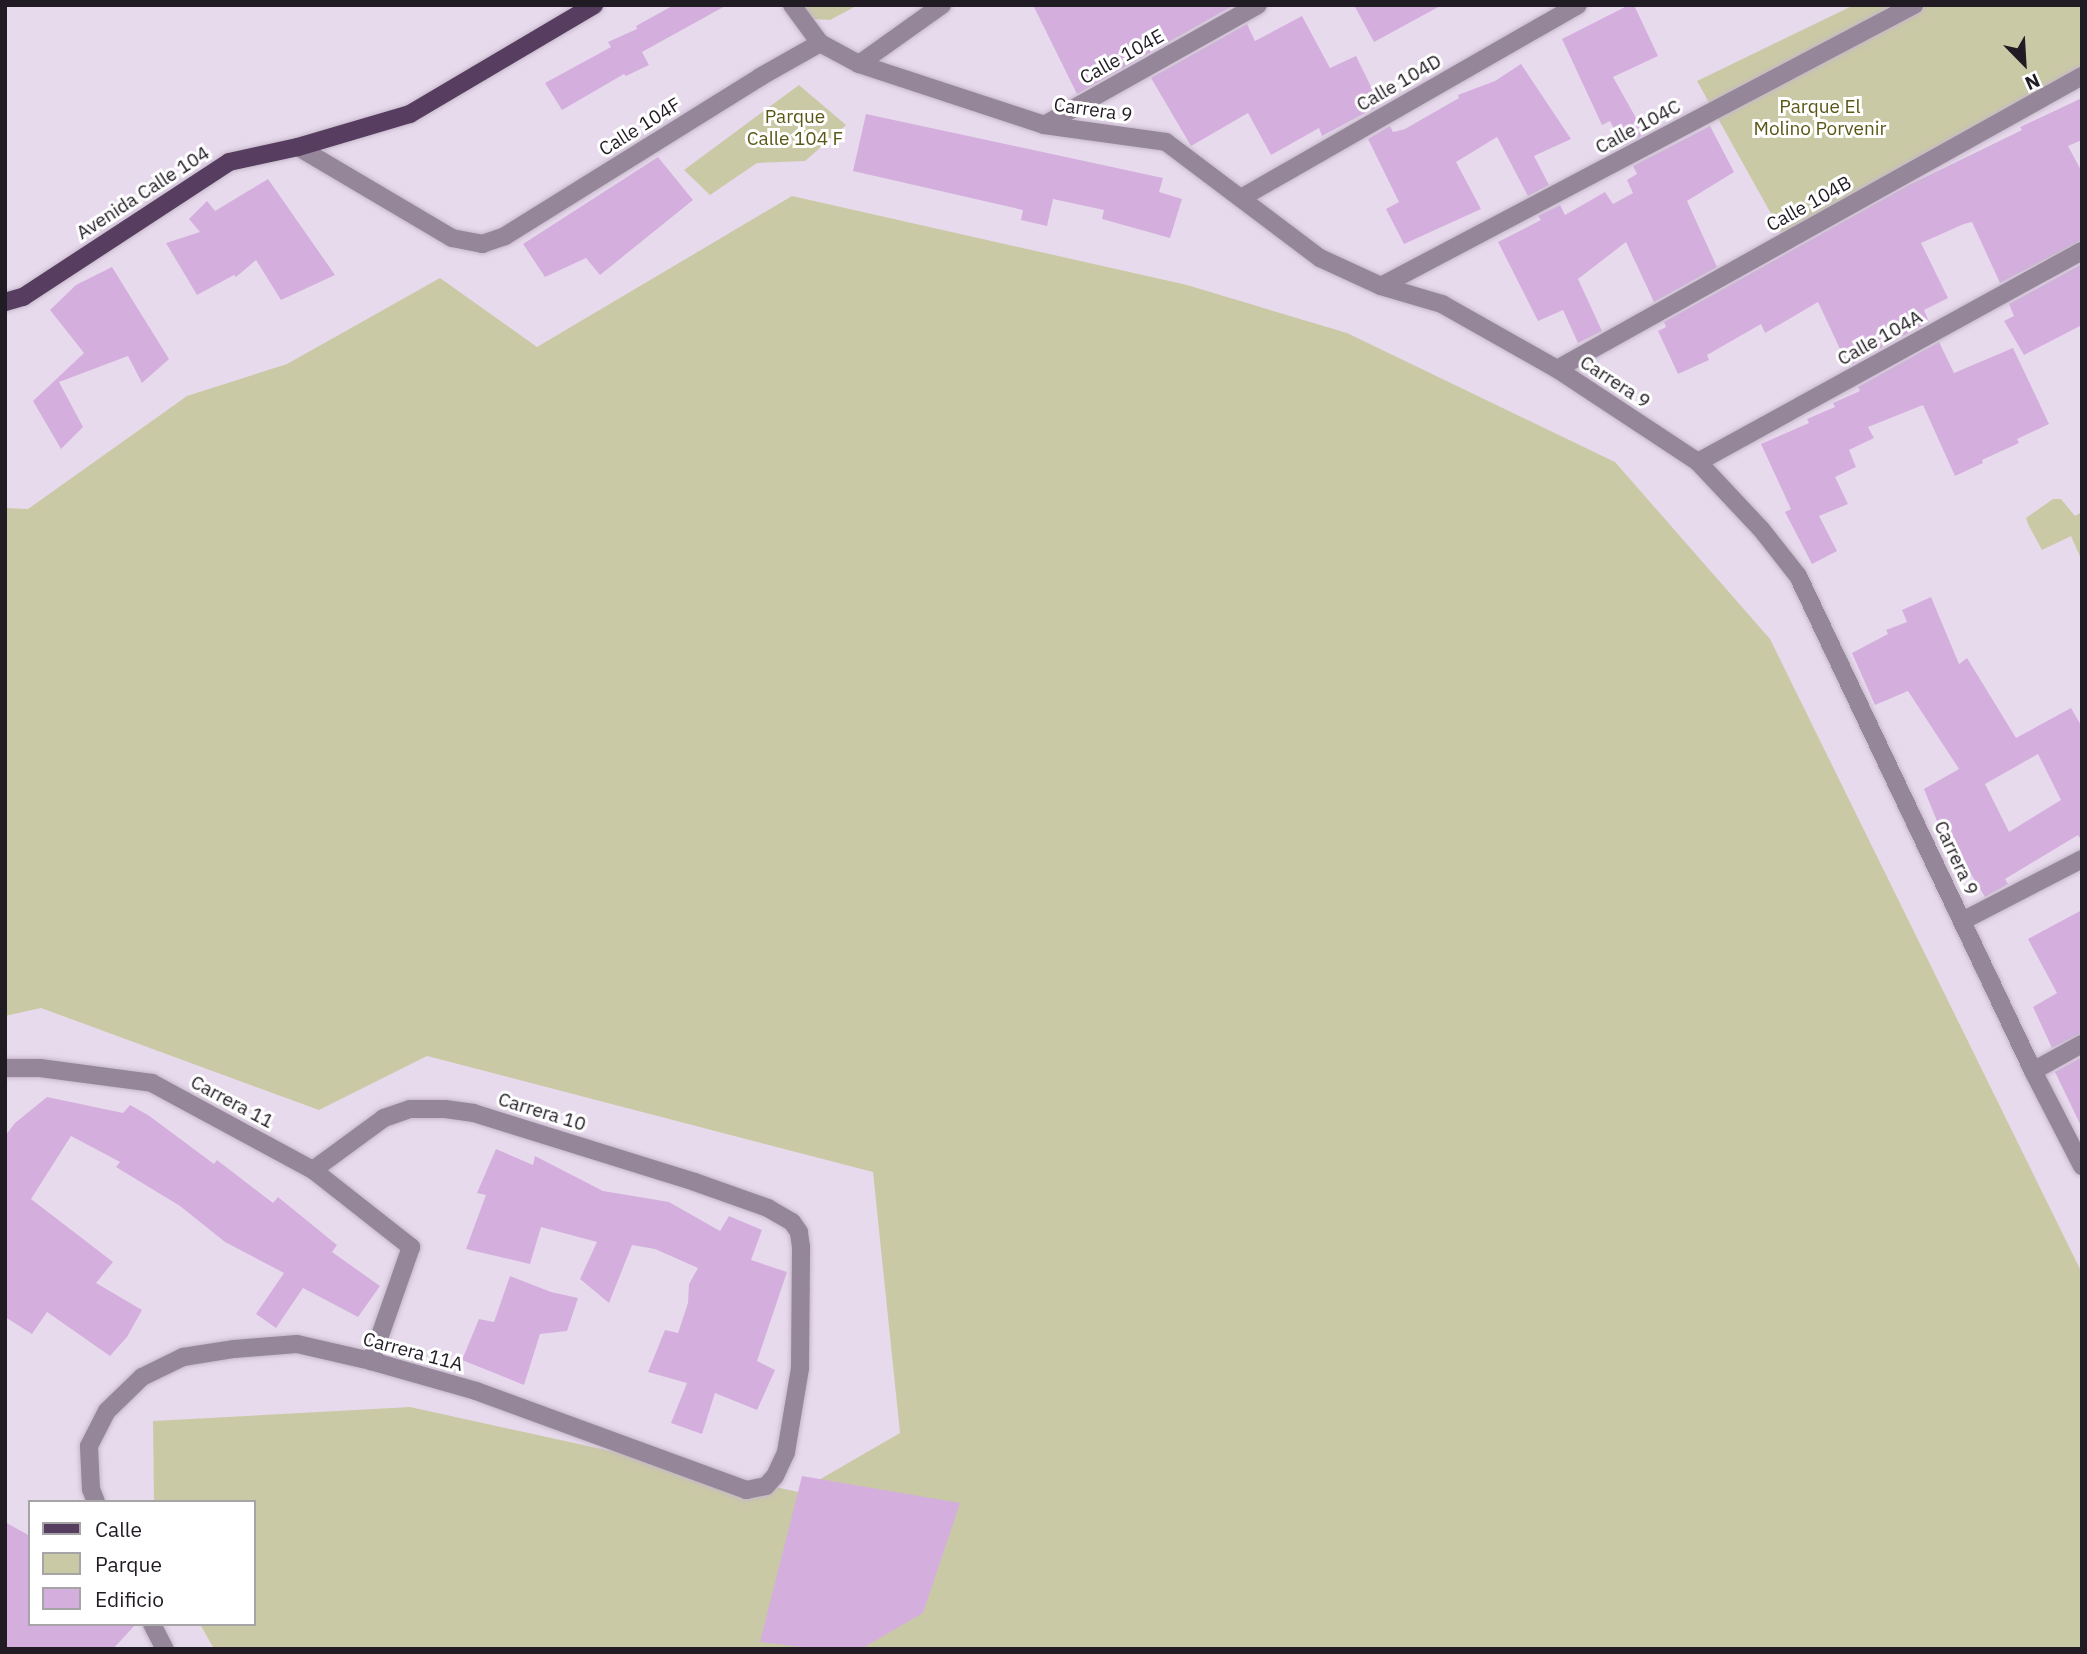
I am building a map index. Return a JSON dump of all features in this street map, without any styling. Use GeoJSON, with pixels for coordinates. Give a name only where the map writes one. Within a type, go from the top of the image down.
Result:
{"type":"FeatureCollection","features":[{"type":"Feature","properties":{"kind":"main road","name":"Avenida Calle 104"},"geometry":{"type":"LineString","coordinates":[[5,302],[23,297],[229,162],[298,147],[410,114],[594,5]]}},
{"type":"Feature","properties":{"kind":"street","name":"Carrera 9"},"geometry":{"type":"LineString","coordinates":[[792,5],[820,43],[859,64],[1044,125],[1166,142],[1320,258],[1381,286],[1442,304],[1557,369],[1699,462],[1761,529],[1798,576],[2033,1071],[2082,1166]]}},
{"type":"Feature","properties":{"kind":"street"},"geometry":{"type":"LineString","coordinates":[[859,64],[942,5]]}},
{"type":"Feature","properties":{"kind":"street","name":"Calle 104E"},"geometry":{"type":"LineString","coordinates":[[1044,125],[1258,5]]}},
{"type":"Feature","properties":{"kind":"street","name":"Calle 104D"},"geometry":{"type":"LineString","coordinates":[[1241,198],[1578,5]]}},
{"type":"Feature","properties":{"kind":"street","name":"Calle 104C"},"geometry":{"type":"LineString","coordinates":[[1381,286],[1914,5]]}},
{"type":"Feature","properties":{"kind":"street","name":"Calle 104F"},"geometry":{"type":"LineString","coordinates":[[298,147],[452,238],[482,244],[505,236],[760,77],[820,43]]}},
{"type":"Feature","properties":{"kind":"street","name":"Calle 104B"},"geometry":{"type":"LineString","coordinates":[[1557,369],[2082,76]]}},
{"type":"Feature","properties":{"kind":"street","name":"Calle 104A"},"geometry":{"type":"LineString","coordinates":[[1699,462],[2082,251]]}},
{"type":"Feature","properties":{"kind":"street"},"geometry":{"type":"LineString","coordinates":[[1962,921],[2082,859]]}},
{"type":"Feature","properties":{"kind":"street"},"geometry":{"type":"LineString","coordinates":[[2033,1071],[2082,1044]]}},
{"type":"Feature","properties":{"kind":"street","name":"Carrera 11"},"geometry":{"type":"LineString","coordinates":[[5,1068],[40,1068],[152,1083],[313,1170],[411,1247],[371,1361]]}},
{"type":"Feature","properties":{"kind":"street","name":"Carrera 10"},"geometry":{"type":"LineString","coordinates":[[313,1170],[384,1118],[410,1109],[445,1109],[474,1113],[695,1182],[768,1208],[792,1222],[799,1232],[801,1247],[800,1368],[786,1452]]}},
{"type":"Feature","properties":{"kind":"street","name":"Carrera 11A"},"geometry":{"type":"LineString","coordinates":[[95,1500],[91,1489],[89,1447],[107,1411],[142,1377],[183,1357],[234,1349],[298,1344],[371,1361],[476,1391],[746,1490],[766,1486],[775,1476],[786,1452]]}},
{"type":"Feature","properties":{"kind":"street"},"geometry":{"type":"LineString","coordinates":[[153,1626],[165,1649]]}},
{"type":"Feature","properties":{"kind":"green space"},"geometry":{"type":"Polygon","coordinates":[[[803,5],[858,5],[830,20],[812,19],[803,5]]]}},
{"type":"Feature","properties":{"kind":"green space","name":"Parque El Molino Porvenir"},"geometry":{"type":"Polygon","coordinates":[[[1854,5],[2082,5],[2082,75],[1784,237],[1697,81],[1854,5]]]}},
{"type":"Feature","properties":{"kind":"green space","name":"Parque Calle 104 F"},"geometry":{"type":"Polygon","coordinates":[[[799,85],[846,125],[805,161],[757,163],[710,195],[684,170],[799,85]]]}},
{"type":"Feature","properties":{"kind":"green space"},"geometry":{"type":"Polygon","coordinates":[[[792,196],[1187,285],[1347,333],[1615,462],[1770,639],[2082,1273],[2082,1649],[214,1649],[201,1626],[256,1626],[256,1500],[154,1500],[153,1421],[410,1407],[798,1492],[900,1433],[873,1172],[427,1056],[319,1110],[41,1008],[5,1016],[5,508],[28,509],[187,396],[287,364],[440,278],[537,347],[792,196]]]}},
{"type":"Feature","properties":{"kind":"green space"},"geometry":{"type":"Polygon","coordinates":[[[2053,499],[2061,499],[2075,516],[2082,512],[2082,561],[2071,536],[2042,550],[2028,524],[2026,518],[2053,499]]]}},
{"type":"Feature","properties":{"kind":"building"},"geometry":{"type":"Polygon","coordinates":[[[674,5],[727,5],[642,52],[649,65],[626,76],[624,74],[562,110],[545,83],[611,47],[608,42],[637,29],[636,26],[674,5]]]}},
{"type":"Feature","properties":{"kind":"building"},"geometry":{"type":"Polygon","coordinates":[[[1033,5],[1234,5],[1077,94],[1033,5]]]}},
{"type":"Feature","properties":{"kind":"building"},"geometry":{"type":"Polygon","coordinates":[[[1354,5],[1442,5],[1374,42],[1354,5]]]}},
{"type":"Feature","properties":{"kind":"building"},"geometry":{"type":"Polygon","coordinates":[[[1629,5],[1634,5],[1658,56],[1613,77],[1645,134],[1623,146],[1610,121],[1602,125],[1562,39],[1629,5]]]}},
{"type":"Feature","properties":{"kind":"building"},"geometry":{"type":"Polygon","coordinates":[[[1302,16],[1330,68],[1356,56],[1380,105],[1322,136],[1319,128],[1271,155],[1248,113],[1191,146],[1151,78],[1247,24],[1255,41],[1302,16]]]}},
{"type":"Feature","properties":{"kind":"building"},"geometry":{"type":"Polygon","coordinates":[[[1521,64],[1571,139],[1534,156],[1549,185],[1528,196],[1497,137],[1456,162],[1481,209],[1404,244],[1386,209],[1399,202],[1368,139],[1390,126],[1393,132],[1405,129],[1459,98],[1458,95],[1495,81],[1521,64]]]}},
{"type":"Feature","properties":{"kind":"building"},"geometry":{"type":"Polygon","coordinates":[[[2082,98],[2082,140],[2068,146],[2082,172],[2082,240],[2000,283],[1972,222],[1964,224],[1921,243],[1948,298],[1924,310],[1929,322],[1848,366],[1818,302],[1765,333],[1761,324],[1707,355],[1709,360],[1678,374],[1658,331],[1666,327],[1664,322],[1909,185],[2082,98]]]}},
{"type":"Feature","properties":{"kind":"building"},"geometry":{"type":"Polygon","coordinates":[[[866,114],[1163,178],[1159,192],[1182,199],[1170,238],[1102,219],[1104,210],[1053,199],[1047,226],[1021,220],[1023,210],[853,171],[866,114]]]}},
{"type":"Feature","properties":{"kind":"building"},"geometry":{"type":"Polygon","coordinates":[[[1710,126],[1734,172],[1687,201],[1717,267],[1654,302],[1626,242],[1578,279],[1602,331],[1578,343],[1563,310],[1538,321],[1498,242],[1541,220],[1538,216],[1560,205],[1565,215],[1605,192],[1613,204],[1633,193],[1627,180],[1637,174],[1633,166],[1710,126]]]}},
{"type":"Feature","properties":{"kind":"building"},"geometry":{"type":"Polygon","coordinates":[[[658,157],[693,200],[600,275],[586,258],[545,277],[523,244],[658,157]]]}},
{"type":"Feature","properties":{"kind":"building"},"geometry":{"type":"Polygon","coordinates":[[[268,179],[335,275],[281,300],[256,260],[236,277],[234,275],[197,295],[166,243],[200,232],[189,219],[207,201],[215,211],[268,179]]]}},
{"type":"Feature","properties":{"kind":"building"},"geometry":{"type":"Polygon","coordinates":[[[2082,264],[2082,325],[2024,355],[2004,321],[2014,316],[2009,304],[2082,264]]]}},
{"type":"Feature","properties":{"kind":"building"},"geometry":{"type":"Polygon","coordinates":[[[112,267],[169,359],[142,383],[128,356],[59,382],[83,427],[61,449],[33,401],[84,353],[50,310],[76,285],[112,267]]]}},
{"type":"Feature","properties":{"kind":"building"},"geometry":{"type":"Polygon","coordinates":[[[1939,342],[1954,373],[2013,348],[2049,424],[2017,439],[2019,443],[1955,476],[1923,405],[1868,427],[1874,438],[1849,450],[1856,467],[1835,477],[1848,504],[1819,516],[1837,551],[1812,564],[1785,512],[1791,509],[1761,444],[1809,423],[1807,419],[1835,407],[1833,403],[1860,391],[1858,387],[1939,342]]]}},
{"type":"Feature","properties":{"kind":"building"},"geometry":{"type":"Polygon","coordinates":[[[1931,597],[1959,664],[1967,658],[2016,738],[2071,708],[2082,727],[2082,841],[2078,835],[2005,879],[2008,884],[1985,897],[1955,848],[1949,851],[1924,789],[1959,769],[1908,691],[1875,705],[1852,653],[1888,634],[1886,630],[1907,622],[1902,610],[1931,597]],[[2038,754],[1985,784],[2009,832],[2061,800],[2038,754]]]}},
{"type":"Feature","properties":{"kind":"building"},"geometry":{"type":"Polygon","coordinates":[[[2082,910],[2082,1033],[2052,1048],[2033,1007],[2057,993],[2028,939],[2082,910]]]}},
{"type":"Feature","properties":{"kind":"building"},"geometry":{"type":"Polygon","coordinates":[[[2082,1057],[2082,1128],[2055,1072],[2082,1057]]]}},
{"type":"Feature","properties":{"kind":"building"},"geometry":{"type":"Polygon","coordinates":[[[47,1097],[123,1113],[130,1105],[148,1115],[214,1164],[217,1160],[273,1203],[278,1197],[337,1245],[332,1252],[380,1286],[358,1317],[303,1288],[276,1328],[256,1314],[284,1273],[225,1242],[180,1206],[116,1167],[120,1162],[71,1136],[31,1199],[113,1262],[96,1283],[142,1310],[127,1337],[110,1356],[47,1312],[32,1334],[5,1317],[5,1136],[15,1123],[47,1097]]]}},
{"type":"Feature","properties":{"kind":"building"},"geometry":{"type":"Polygon","coordinates":[[[496,1149],[533,1165],[535,1156],[603,1191],[669,1202],[720,1231],[729,1216],[762,1230],[751,1260],[787,1272],[757,1361],[775,1370],[757,1410],[715,1393],[702,1434],[671,1423],[687,1383],[648,1372],[665,1330],[678,1333],[688,1303],[689,1284],[698,1268],[655,1249],[632,1245],[609,1303],[580,1279],[597,1242],[541,1227],[530,1264],[466,1249],[486,1195],[477,1193],[496,1149]]]}},
{"type":"Feature","properties":{"kind":"building"},"geometry":{"type":"Polygon","coordinates":[[[510,1276],[551,1292],[578,1298],[567,1331],[540,1334],[524,1385],[462,1360],[479,1319],[494,1322],[510,1276]]]}},
{"type":"Feature","properties":{"kind":"building"},"geometry":{"type":"Polygon","coordinates":[[[802,1476],[960,1503],[923,1613],[861,1649],[817,1649],[760,1642],[802,1476]]]}},
{"type":"Feature","properties":{"kind":"building"},"geometry":{"type":"Polygon","coordinates":[[[5,1522],[28,1535],[28,1626],[134,1626],[113,1649],[5,1649],[5,1522]]]}}]}
